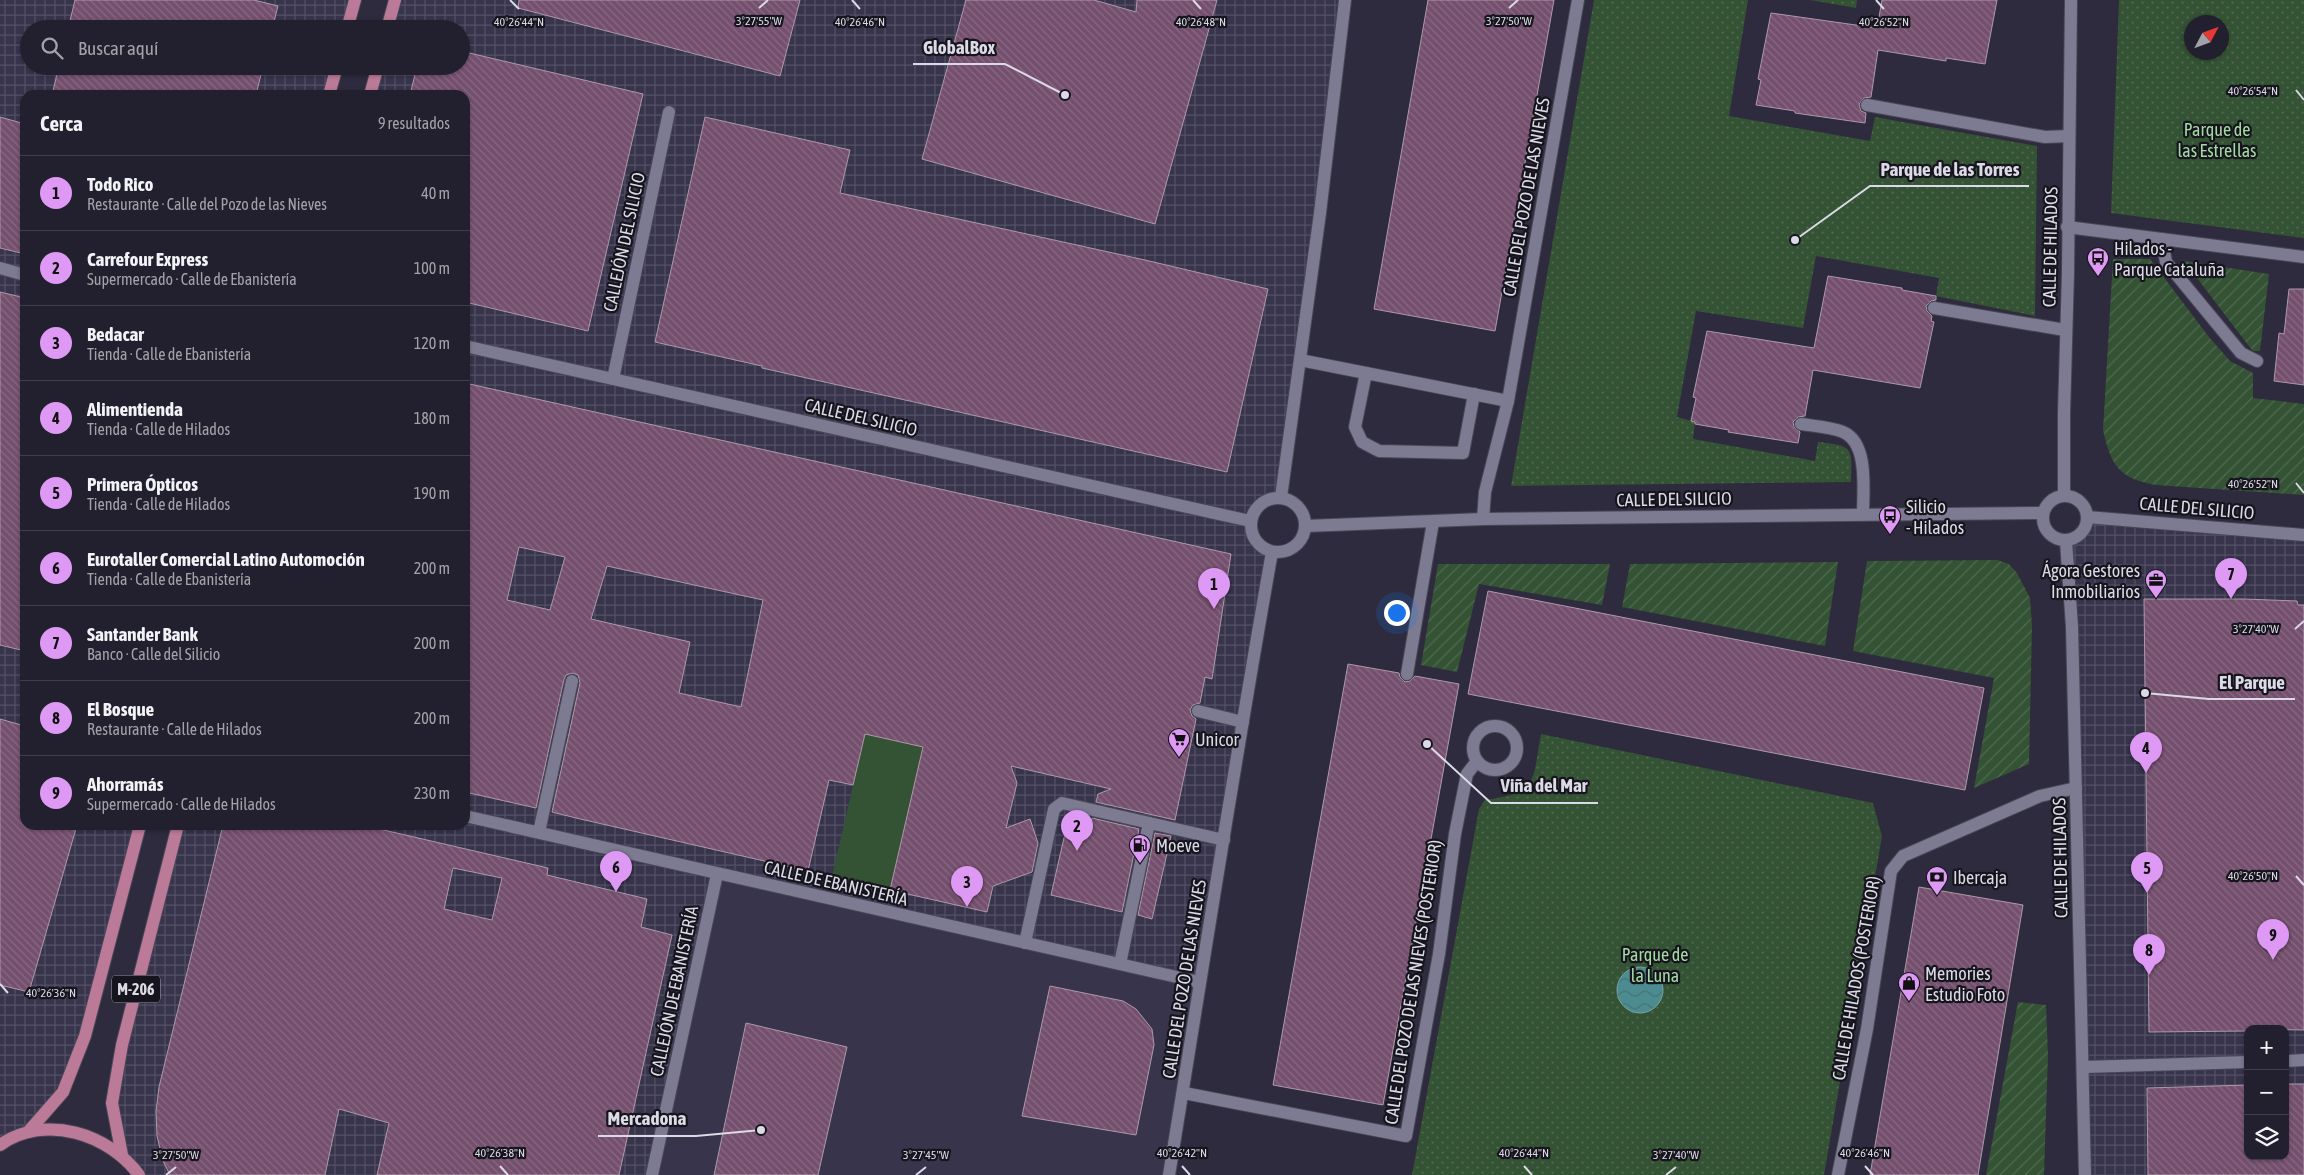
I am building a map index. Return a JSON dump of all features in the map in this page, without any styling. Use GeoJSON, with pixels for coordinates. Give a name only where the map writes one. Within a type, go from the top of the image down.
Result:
{"type":"FeatureCollection","features":[{"type":"Feature","properties":{"kind":"main road"},"geometry":{"type":"LineString","coordinates":[[349,20],[355,0]]}},
{"type":"Feature","properties":{"kind":"main road"},"geometry":{"type":"LineString","coordinates":[[389,20],[395,0]]}},
{"type":"Feature","properties":{"kind":"main road"},"geometry":{"type":"LineString","coordinates":[[330,90],[335,75]]}},
{"type":"Feature","properties":{"kind":"main road"},"geometry":{"type":"LineString","coordinates":[[371,90],[376,75]]}},
{"type":"Feature","properties":{"kind":"main road","name":"M-206"},"geometry":{"type":"LineString","coordinates":[[28,1132],[62,1092],[84,1036],[139,830]]}},
{"type":"Feature","properties":{"kind":"main road","name":"M-206"},"geometry":{"type":"LineString","coordinates":[[122,1155],[112,1103],[122,1045],[177,830]]}},
{"type":"Feature","properties":{"kind":"main road","name":"M-206"},"geometry":{"type":"LineString","coordinates":[[0,1144],[28,1132],[54,1129],[86,1134],[122,1155],[139,1175]]}},
{"type":"Feature","properties":{"kind":"street"},"geometry":{"type":"LineString","coordinates":[[1281,498],[1320,213],[1345,0]]}},
{"type":"Feature","properties":{"kind":"street","name":"CALLE DEL POZO DE LAS NIEVES"},"geometry":{"type":"LineString","coordinates":[[1483,519],[1485,492],[1508,401],[1578,0]]}},
{"type":"Feature","properties":{"kind":"street","name":"CALLE DE HILADOS"},"geometry":{"type":"LineString","coordinates":[[2064,495],[2071,0]]}},
{"type":"Feature","properties":{"kind":"street"},"geometry":{"type":"LineString","coordinates":[[1867,105],[2045,137],[2069,136]]}},
{"type":"Feature","properties":{"kind":"street","name":"CALLEJÓN DEL SILICIO"},"geometry":{"type":"LineString","coordinates":[[613,380],[669,112]]}},
{"type":"Feature","properties":{"kind":"street"},"geometry":{"type":"LineString","coordinates":[[2068,227],[2304,257]]}},
{"type":"Feature","properties":{"kind":"street"},"geometry":{"type":"LineString","coordinates":[[2162,239],[2166,262],[2242,353],[2257,361]]}},
{"type":"Feature","properties":{"kind":"street"},"geometry":{"type":"LineString","coordinates":[[0,268],[20,274]]}},
{"type":"Feature","properties":{"kind":"street"},"geometry":{"type":"LineString","coordinates":[[1934,308],[2065,330]]}},
{"type":"Feature","properties":{"kind":"street","name":"CALLE DEL SILICIO"},"geometry":{"type":"LineString","coordinates":[[470,347],[1250,521]]}},
{"type":"Feature","properties":{"kind":"street"},"geometry":{"type":"LineString","coordinates":[[1300,360],[1508,401]]}},
{"type":"Feature","properties":{"kind":"street"},"geometry":{"type":"LineString","coordinates":[[1366,373],[1355,427],[1362,442],[1379,451],[1463,453],[1474,394]]}},
{"type":"Feature","properties":{"kind":"street"},"geometry":{"type":"LineString","coordinates":[[1801,424],[1842,432],[1853,438],[1861,453],[1863,514]]}},
{"type":"Feature","properties":{"kind":"street"},"geometry":{"type":"LineString","coordinates":[[2064,495],[2076,498],[2084,507],[2087,517],[2085,529],[2077,537],[2066,541],[2053,538],[2044,526],[2043,513],[2046,505],[2054,498],[2064,495]]}},
{"type":"Feature","properties":{"kind":"street"},"geometry":{"type":"LineString","coordinates":[[1281,498],[1294,502],[1303,513],[1306,526],[1300,541],[1287,552],[1272,552],[1260,546],[1252,534],[1250,521],[1254,510],[1265,500],[1281,498]]}},
{"type":"Feature","properties":{"kind":"street","name":"CALLE DEL SILICIO"},"geometry":{"type":"LineString","coordinates":[[1306,526],[1483,519],[2043,513]]}},
{"type":"Feature","properties":{"kind":"street","name":"CALLE DEL SILICIO"},"geometry":{"type":"LineString","coordinates":[[2087,517],[2304,535]]}},
{"type":"Feature","properties":{"kind":"street"},"geometry":{"type":"LineString","coordinates":[[1406,674],[1433,522]]}},
{"type":"Feature","properties":{"kind":"street","name":"CALLE DE HILADOS"},"geometry":{"type":"LineString","coordinates":[[2066,541],[2072,627],[2076,866],[2084,1067],[2085,1175]]}},
{"type":"Feature","properties":{"kind":"street","name":"CALLE DEL POZO DE LAS NIEVES"},"geometry":{"type":"LineString","coordinates":[[1169,1175],[1184,1094],[1199,982],[1272,552]]}},
{"type":"Feature","properties":{"kind":"street"},"geometry":{"type":"LineString","coordinates":[[539,832],[572,681]]}},
{"type":"Feature","properties":{"kind":"street"},"geometry":{"type":"LineString","coordinates":[[1198,712],[1243,722]]}},
{"type":"Feature","properties":{"kind":"street","name":"CALLE DEL POZO DE LAS NIEVES (POSTERIOR)"},"geometry":{"type":"LineString","coordinates":[[1184,1094],[1406,1136],[1439,954],[1457,826],[1467,774],[1477,762]]}},
{"type":"Feature","properties":{"kind":"street","name":"CALLE DE HILADOS (POSTERIOR)"},"geometry":{"type":"LineString","coordinates":[[1838,1175],[1867,1029],[1892,871],[1903,856],[2040,796],[2076,788]]}},
{"type":"Feature","properties":{"kind":"street"},"geometry":{"type":"LineString","coordinates":[[1025,943],[1054,809],[1062,803],[1224,840]]}},
{"type":"Feature","properties":{"kind":"street","name":"CALLE DE EBANISTERÍA"},"geometry":{"type":"LineString","coordinates":[[470,817],[1199,982]]}},
{"type":"Feature","properties":{"kind":"street"},"geometry":{"type":"LineString","coordinates":[[1120,964],[1149,823]]}},
{"type":"Feature","properties":{"kind":"street","name":"CALLEJÓN DE EBANISTERÍA"},"geometry":{"type":"LineString","coordinates":[[652,1175],[717,874]]}},
{"type":"Feature","properties":{"kind":"street"},"geometry":{"type":"LineString","coordinates":[[2289,1061],[2304,1060]]}},
{"type":"Feature","properties":{"kind":"street"},"geometry":{"type":"LineString","coordinates":[[2084,1067],[2244,1062]]}},
{"type":"Feature","properties":{"kind":"shaded area"},"geometry":{"type":"Polygon","coordinates":[[[0,0],[355,0],[349,20],[20,20],[20,75],[335,75],[330,90],[20,90],[20,830],[139,830],[85,1036],[48,1111],[0,1145],[0,0]]]}},
{"type":"Feature","properties":{"kind":"shaded area"},"geometry":{"type":"Polygon","coordinates":[[[395,0],[1345,0],[1281,497],[1265,500],[1254,510],[1250,521],[1252,534],[1260,546],[1272,552],[1199,982],[718,874],[652,1175],[139,1175],[122,1155],[112,1103],[177,830],[470,830],[470,90],[371,90],[376,75],[470,75],[470,20],[389,20],[395,0]]]}},
{"type":"Feature","properties":{"kind":"shaded area"},"geometry":{"type":"Polygon","coordinates":[[[2087,517],[2304,535],[2304,1175],[2085,1175],[2066,541],[2077,537],[2085,529],[2087,517]]]}},
{"type":"Feature","properties":{"kind":"shaded area"},"geometry":{"type":"Polygon","coordinates":[[[717,874],[1199,982],[1169,1175],[652,1175],[717,874]]]}},
{"type":"Feature","properties":{"kind":"green space"},"geometry":{"type":"Polygon","coordinates":[[[1594,0],[1748,0],[1729,116],[1870,141],[1875,117],[2037,146],[2035,316],[1936,296],[1939,278],[1816,256],[1803,328],[1696,311],[1677,417],[1695,422],[1693,439],[1815,461],[1818,442],[1838,445],[1845,447],[1850,455],[1851,482],[1511,486],[1594,0]]]}},
{"type":"Feature","properties":{"kind":"green space"},"geometry":{"type":"Polygon","coordinates":[[[1810,0],[1857,0],[1856,8],[1810,0]]]}},
{"type":"Feature","properties":{"kind":"green space","name":"Parque de las Estrellas"},"geometry":{"type":"Polygon","coordinates":[[[2119,0],[2304,0],[2304,238],[2111,213],[2119,0]]]}},
{"type":"Feature","properties":{"kind":"green space"},"geometry":{"type":"Polygon","coordinates":[[[2113,259],[2150,259],[2209,337],[2230,361],[2253,373],[2253,398],[2304,404],[2304,495],[2155,485],[2133,479],[2118,468],[2109,453],[2103,430],[2113,259]]]}},
{"type":"Feature","properties":{"kind":"green space"},"geometry":{"type":"Polygon","coordinates":[[[2184,261],[2269,274],[2260,351],[2253,351],[2184,261]]]}},
{"type":"Feature","properties":{"kind":"green space"},"geometry":{"type":"Polygon","coordinates":[[[1997,560],[2009,564],[2017,573],[2030,598],[2032,626],[2029,764],[1974,788],[1994,678],[1853,651],[1867,561],[1997,560]]]}},
{"type":"Feature","properties":{"kind":"green space"},"geometry":{"type":"Polygon","coordinates":[[[1838,562],[1825,646],[1622,607],[1630,564],[1838,562]]]}},
{"type":"Feature","properties":{"kind":"green space"},"geometry":{"type":"Polygon","coordinates":[[[1438,564],[1610,564],[1602,605],[1479,584],[1457,672],[1421,665],[1438,564]]]}},
{"type":"Feature","properties":{"kind":"green space"},"geometry":{"type":"Polygon","coordinates":[[[865,734],[923,747],[890,890],[832,876],[865,734]]]}},
{"type":"Feature","properties":{"kind":"green space","name":"Parque de la Luna"},"geometry":{"type":"Polygon","coordinates":[[[1541,734],[1873,803],[1882,836],[1824,1175],[1412,1175],[1479,809],[1485,800],[1515,793],[1524,789],[1530,782],[1534,774],[1541,734]]]}},
{"type":"Feature","properties":{"kind":"green space"},"geometry":{"type":"Polygon","coordinates":[[[2018,1002],[2046,1005],[2048,1055],[2044,1175],[1986,1175],[2018,1002]]]}},
{"type":"Feature","properties":{"kind":"water"},"geometry":{"type":"Polygon","coordinates":[[[1640,967],[1653,971],[1659,977],[1663,990],[1659,1003],[1653,1009],[1640,1013],[1627,1009],[1621,1003],[1617,990],[1621,977],[1627,971],[1640,967]]]}},
{"type":"Feature","properties":{"kind":"building"},"geometry":{"type":"Polygon","coordinates":[[[75,0],[254,0],[278,6],[274,20],[70,20],[75,0]]]}},
{"type":"Feature","properties":{"kind":"building"},"geometry":{"type":"Polygon","coordinates":[[[519,0],[800,0],[780,76],[518,8],[519,0]]]}},
{"type":"Feature","properties":{"kind":"building"},"geometry":{"type":"Polygon","coordinates":[[[966,0],[1094,0],[1136,12],[1137,0],[1217,0],[1155,224],[922,159],[966,0]]]}},
{"type":"Feature","properties":{"kind":"building"},"geometry":{"type":"Polygon","coordinates":[[[1428,0],[1554,0],[1495,331],[1374,309],[1428,0]]]}},
{"type":"Feature","properties":{"kind":"building"},"geometry":{"type":"Polygon","coordinates":[[[1882,0],[1997,0],[1985,64],[1946,58],[1946,61],[1878,50],[1871,97],[1864,98],[1859,104],[1861,111],[1866,113],[1865,123],[1795,113],[1795,111],[1756,105],[1761,80],[1758,79],[1771,13],[1877,28],[1882,0]]]}},
{"type":"Feature","properties":{"kind":"building"},"geometry":{"type":"Polygon","coordinates":[[[470,53],[643,94],[588,331],[470,303],[470,90],[411,90],[415,75],[470,75],[470,53]]]}},
{"type":"Feature","properties":{"kind":"building"},"geometry":{"type":"Polygon","coordinates":[[[57,75],[261,75],[257,90],[53,90],[57,75]]]}},
{"type":"Feature","properties":{"kind":"building"},"geometry":{"type":"Polygon","coordinates":[[[0,117],[20,123],[20,253],[0,248],[0,117]]]}},
{"type":"Feature","properties":{"kind":"building"},"geometry":{"type":"Polygon","coordinates":[[[705,117],[850,150],[840,193],[1268,289],[1227,472],[762,368],[762,366],[655,342],[705,117]]]}},
{"type":"Feature","properties":{"kind":"building"},"geometry":{"type":"Polygon","coordinates":[[[1828,276],[1902,288],[1902,290],[1936,296],[1936,300],[1931,301],[1926,306],[1927,311],[1932,316],[1931,321],[1934,322],[1920,388],[1813,370],[1805,416],[1798,417],[1793,422],[1794,427],[1800,432],[1798,443],[1728,432],[1729,430],[1695,424],[1695,422],[1691,421],[1696,398],[1693,397],[1707,331],[1814,348],[1828,276]]]}},
{"type":"Feature","properties":{"kind":"building"},"geometry":{"type":"Polygon","coordinates":[[[2289,289],[2304,289],[2304,385],[2274,381],[2279,333],[2284,334],[2289,289]]]}},
{"type":"Feature","properties":{"kind":"building"},"geometry":{"type":"Polygon","coordinates":[[[0,292],[20,297],[20,650],[0,645],[0,292]]]}},
{"type":"Feature","properties":{"kind":"building"},"geometry":{"type":"Polygon","coordinates":[[[470,384],[1231,554],[1212,679],[1205,677],[1200,703],[1193,705],[1190,710],[1192,716],[1196,719],[1175,820],[1096,802],[1098,794],[1111,789],[1011,766],[1017,783],[1006,828],[1030,819],[1038,843],[1032,872],[993,886],[987,912],[890,890],[923,747],[865,734],[853,785],[829,780],[808,871],[552,812],[580,683],[578,675],[573,673],[566,675],[564,679],[536,808],[470,793],[470,384]],[[519,547],[507,600],[550,610],[565,557],[519,547]],[[607,566],[591,619],[690,642],[679,693],[741,707],[763,600],[607,566]]]}},
{"type":"Feature","properties":{"kind":"building"},"geometry":{"type":"Polygon","coordinates":[[[1488,591],[1984,688],[1965,790],[1468,694],[1488,591]]]}},
{"type":"Feature","properties":{"kind":"building"},"geometry":{"type":"Polygon","coordinates":[[[2144,599],[2297,601],[2298,605],[2304,605],[2304,1030],[2289,1030],[2289,1025],[2244,1025],[2244,1031],[2149,1032],[2144,599]]]}},
{"type":"Feature","properties":{"kind":"building"},"geometry":{"type":"Polygon","coordinates":[[[1348,664],[1399,673],[1405,682],[1410,681],[1415,676],[1459,684],[1383,1105],[1273,1085],[1348,664]]]}},
{"type":"Feature","properties":{"kind":"building"},"geometry":{"type":"Polygon","coordinates":[[[0,719],[20,725],[20,830],[76,830],[29,992],[0,985],[0,719]]]}},
{"type":"Feature","properties":{"kind":"building"},"geometry":{"type":"Polygon","coordinates":[[[1092,818],[1139,829],[1122,912],[1051,895],[1066,829],[1089,835],[1092,818]]]}},
{"type":"Feature","properties":{"kind":"building"},"geometry":{"type":"Polygon","coordinates":[[[222,830],[384,830],[548,868],[547,875],[647,899],[641,927],[672,935],[619,1175],[377,1175],[389,1123],[339,1109],[325,1175],[170,1175],[163,1161],[157,1136],[156,1111],[159,1087],[222,830]],[[453,868],[444,909],[492,920],[502,878],[453,868]]]}},
{"type":"Feature","properties":{"kind":"building"},"geometry":{"type":"Polygon","coordinates":[[[1155,833],[1171,836],[1152,919],[1138,915],[1155,833]]]}},
{"type":"Feature","properties":{"kind":"building"},"geometry":{"type":"Polygon","coordinates":[[[1919,887],[2023,905],[1978,1175],[1870,1175],[1919,887]]]}},
{"type":"Feature","properties":{"kind":"building"},"geometry":{"type":"Polygon","coordinates":[[[1050,986],[1123,1001],[1136,1009],[1152,1029],[1154,1045],[1136,1135],[1022,1116],[1050,986]]]}},
{"type":"Feature","properties":{"kind":"building"},"geometry":{"type":"Polygon","coordinates":[[[746,1023],[847,1047],[818,1175],[714,1175],[746,1023]]]}},
{"type":"Feature","properties":{"kind":"building"},"geometry":{"type":"Polygon","coordinates":[[[2289,1084],[2304,1084],[2304,1175],[2148,1175],[2147,1088],[2244,1085],[2244,1160],[2289,1160],[2289,1084]]]}},
{"type":"Feature","properties":{"kind":"place","name":"GlobalBox"},"geometry":{"type":"Point","coordinates":[1065,95]}},
{"type":"Feature","properties":{"kind":"place","name":"Parque de las Torres"},"geometry":{"type":"Point","coordinates":[1795,240]}},
{"type":"Feature","properties":{"kind":"place","name":"Hilados - Parque Cataluña"},"geometry":{"type":"Point","coordinates":[2098,277]}},
{"type":"Feature","properties":{"kind":"place","name":"Silicio - Hilados"},"geometry":{"type":"Point","coordinates":[1890,535]}},
{"type":"Feature","properties":{"kind":"place","name":"Ágora Gestores Inmobiliarios"},"geometry":{"type":"Point","coordinates":[2156,599]}},
{"type":"Feature","properties":{"kind":"place","name":"Santander Bank"},"geometry":{"type":"Point","coordinates":[2231,599]}},
{"type":"Feature","properties":{"kind":"place","name":"Todo Rico"},"geometry":{"type":"Point","coordinates":[1214,609]}},
{"type":"Feature","properties":{"kind":"place","name":"El Parque"},"geometry":{"type":"Point","coordinates":[2145,693]}},
{"type":"Feature","properties":{"kind":"place","name":"Viña del Mar"},"geometry":{"type":"Point","coordinates":[1427,744]}},
{"type":"Feature","properties":{"kind":"place","name":"Unicor"},"geometry":{"type":"Point","coordinates":[1179,758]}},
{"type":"Feature","properties":{"kind":"place","name":"Alimentienda"},"geometry":{"type":"Point","coordinates":[2146,773]}},
{"type":"Feature","properties":{"kind":"place","name":"Carrefour Express"},"geometry":{"type":"Point","coordinates":[1077,851]}},
{"type":"Feature","properties":{"kind":"place","name":"Moeve"},"geometry":{"type":"Point","coordinates":[1140,864]}},
{"type":"Feature","properties":{"kind":"place","name":"Eurotaller Comercial Latino Automoción"},"geometry":{"type":"Point","coordinates":[616,892]}},
{"type":"Feature","properties":{"kind":"place","name":"Primera Ópticos"},"geometry":{"type":"Point","coordinates":[2147,893]}},
{"type":"Feature","properties":{"kind":"place","name":"Ibercaja"},"geometry":{"type":"Point","coordinates":[1937,896]}},
{"type":"Feature","properties":{"kind":"place","name":"Bedacar"},"geometry":{"type":"Point","coordinates":[967,907]}},
{"type":"Feature","properties":{"kind":"place","name":"Ahorramás"},"geometry":{"type":"Point","coordinates":[2273,960]}},
{"type":"Feature","properties":{"kind":"place","name":"El Bosque"},"geometry":{"type":"Point","coordinates":[2149,975]}},
{"type":"Feature","properties":{"kind":"place","name":"Memories Estudio Foto"},"geometry":{"type":"Point","coordinates":[1909,1002]}},
{"type":"Feature","properties":{"kind":"place","name":"Mercadona"},"geometry":{"type":"Point","coordinates":[761,1130]}}]}
